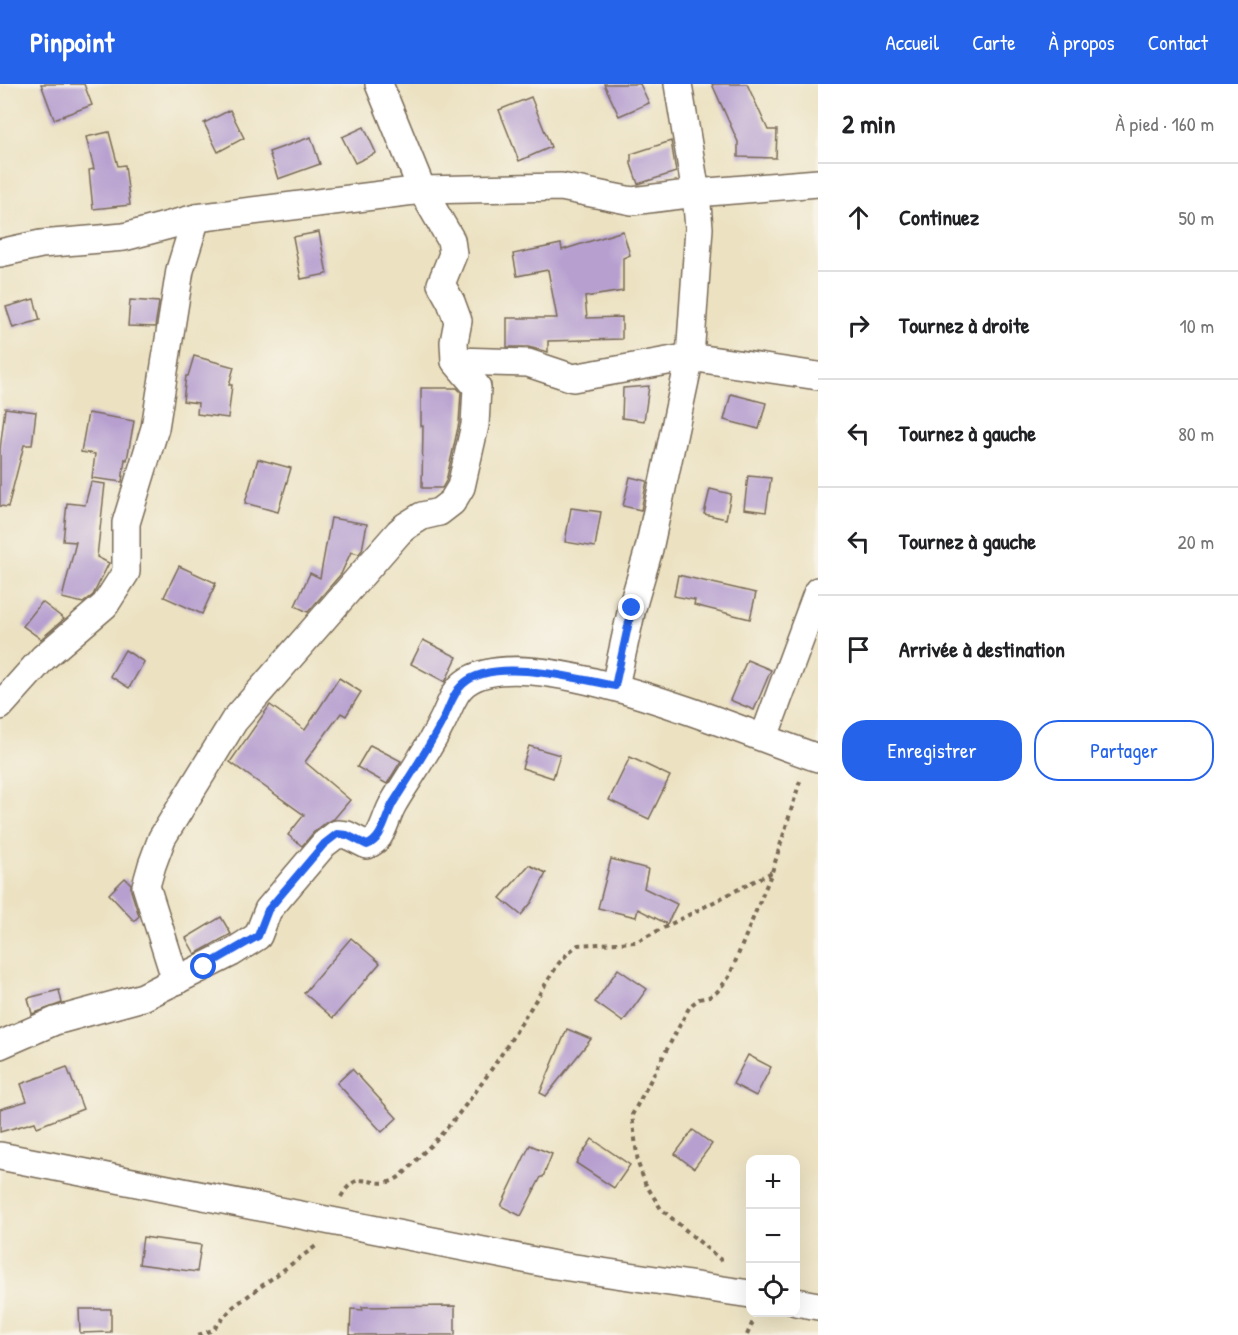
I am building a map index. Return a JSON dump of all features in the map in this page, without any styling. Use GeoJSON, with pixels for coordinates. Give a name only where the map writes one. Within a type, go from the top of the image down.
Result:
{"type":"FeatureCollection","features":[{"type":"Feature","properties":{"kind":"street"},"geometry":{"type":"LineString","coordinates":[[176,981],[146,886],[162,838],[234,721],[399,532],[422,516],[439,512],[452,502],[465,472],[475,425],[477,387],[455,361],[454,342],[458,321],[441,284],[453,254],[452,240],[422,190],[379,84]]}},
{"type":"Feature","properties":{"kind":"street"},"geometry":{"type":"LineString","coordinates":[[615,686],[632,608],[650,549],[690,357],[699,228],[696,193],[678,84]]}},
{"type":"Feature","properties":{"kind":"street"},"geometry":{"type":"LineString","coordinates":[[0,253],[41,244],[124,237],[196,218],[422,190],[561,187],[632,201],[818,183]]}},
{"type":"Feature","properties":{"kind":"street"},"geometry":{"type":"LineString","coordinates":[[0,706],[43,658],[105,605],[126,572],[126,523],[155,428],[180,270],[196,218]]}},
{"type":"Feature","properties":{"kind":"street"},"geometry":{"type":"LineString","coordinates":[[455,361],[528,363],[573,378],[690,357],[818,376]]}},
{"type":"Feature","properties":{"kind":"street"},"geometry":{"type":"LineString","coordinates":[[764,737],[818,591]]}},
{"type":"Feature","properties":{"kind":"street"},"geometry":{"type":"LineString","coordinates":[[0,1045],[55,1021],[143,997],[258,936],[268,910],[324,844],[337,834],[347,835],[367,845],[378,836],[392,806],[416,768],[454,696],[463,684],[475,676],[506,670],[550,674],[615,686],[764,737],[813,757]]}},
{"type":"Feature","properties":{"kind":"street"},"geometry":{"type":"LineString","coordinates":[[0,1156],[555,1265],[746,1293]]}},
{"type":"Feature","properties":{"kind":"street"},"geometry":{"type":"LineString","coordinates":[[800,1303],[818,1306]]}},
{"type":"Feature","properties":{"kind":"path"},"geometry":{"type":"LineString","coordinates":[[726,1264],[661,1209],[645,1183],[638,1163],[632,1115],[690,1006],[699,999],[717,992],[729,977],[772,872],[813,757]]}},
{"type":"Feature","properties":{"kind":"path"},"geometry":{"type":"LineString","coordinates":[[198,1335],[213,1330],[233,1307],[323,1239],[346,1186],[368,1179],[391,1181],[404,1172],[443,1134],[474,1095],[559,963],[569,952],[578,945],[636,942],[772,872]]}},
{"type":"Feature","properties":{"kind":"path"},"geometry":{"type":"LineString","coordinates":[[747,1335],[754,1317]]}},
{"type":"Feature","properties":{"kind":"building"},"geometry":{"type":"Polygon","coordinates":[[[41,84],[84,84],[92,105],[54,119],[41,84]]]}},
{"type":"Feature","properties":{"kind":"building"},"geometry":{"type":"Polygon","coordinates":[[[604,84],[640,84],[649,103],[619,116],[604,84]]]}},
{"type":"Feature","properties":{"kind":"building"},"geometry":{"type":"Polygon","coordinates":[[[712,84],[747,84],[768,130],[777,130],[776,158],[738,157],[738,142],[712,84]]]}},
{"type":"Feature","properties":{"kind":"building"},"geometry":{"type":"Polygon","coordinates":[[[531,97],[551,147],[519,161],[499,110],[531,97]]]}},
{"type":"Feature","properties":{"kind":"building"},"geometry":{"type":"Polygon","coordinates":[[[230,110],[244,138],[218,152],[204,123],[230,110]]]}},
{"type":"Feature","properties":{"kind":"building"},"geometry":{"type":"Polygon","coordinates":[[[364,127],[376,153],[355,163],[342,137],[364,127]]]}},
{"type":"Feature","properties":{"kind":"building"},"geometry":{"type":"Polygon","coordinates":[[[109,132],[118,166],[125,165],[130,205],[93,209],[89,170],[94,169],[86,137],[109,132]]]}},
{"type":"Feature","properties":{"kind":"building"},"geometry":{"type":"Polygon","coordinates":[[[311,137],[320,164],[278,179],[269,152],[311,137]]]}},
{"type":"Feature","properties":{"kind":"building"},"geometry":{"type":"Polygon","coordinates":[[[671,141],[676,172],[638,184],[631,164],[631,154],[671,141]]]}},
{"type":"Feature","properties":{"kind":"building"},"geometry":{"type":"Polygon","coordinates":[[[623,231],[630,255],[623,258],[623,291],[585,297],[587,318],[622,317],[622,339],[548,341],[548,352],[528,347],[507,347],[507,318],[557,318],[548,270],[517,276],[513,254],[561,244],[562,250],[623,231]]]}},
{"type":"Feature","properties":{"kind":"building"},"geometry":{"type":"Polygon","coordinates":[[[319,232],[327,274],[301,279],[293,237],[319,232]]]}},
{"type":"Feature","properties":{"kind":"building"},"geometry":{"type":"Polygon","coordinates":[[[34,299],[40,320],[13,328],[6,307],[34,299]]]}},
{"type":"Feature","properties":{"kind":"building"},"geometry":{"type":"Polygon","coordinates":[[[130,300],[159,302],[155,327],[128,326],[130,300]]]}},
{"type":"Feature","properties":{"kind":"building"},"geometry":{"type":"Polygon","coordinates":[[[194,356],[234,367],[229,385],[232,385],[228,418],[197,414],[198,403],[183,401],[186,376],[188,376],[194,356]]]}},
{"type":"Feature","properties":{"kind":"building"},"geometry":{"type":"Polygon","coordinates":[[[649,386],[644,421],[622,418],[623,388],[649,386]]]}},
{"type":"Feature","properties":{"kind":"building"},"geometry":{"type":"Polygon","coordinates":[[[421,388],[457,388],[461,392],[459,423],[446,481],[442,488],[422,488],[421,388]]]}},
{"type":"Feature","properties":{"kind":"building"},"geometry":{"type":"Polygon","coordinates":[[[731,394],[766,403],[759,429],[724,420],[731,394]]]}},
{"type":"Feature","properties":{"kind":"building"},"geometry":{"type":"Polygon","coordinates":[[[5,408],[36,412],[32,445],[24,445],[8,507],[0,506],[0,450],[5,408]]]}},
{"type":"Feature","properties":{"kind":"building"},"geometry":{"type":"Polygon","coordinates":[[[88,413],[134,421],[122,482],[92,478],[95,454],[81,452],[88,413]]]}},
{"type":"Feature","properties":{"kind":"building"},"geometry":{"type":"Polygon","coordinates":[[[258,459],[291,468],[278,512],[245,503],[258,459]]]}},
{"type":"Feature","properties":{"kind":"building"},"geometry":{"type":"Polygon","coordinates":[[[748,476],[771,478],[766,512],[744,509],[748,476]]]}},
{"type":"Feature","properties":{"kind":"building"},"geometry":{"type":"Polygon","coordinates":[[[630,477],[647,481],[641,510],[623,506],[630,477]]]}},
{"type":"Feature","properties":{"kind":"building"},"geometry":{"type":"Polygon","coordinates":[[[91,482],[105,484],[97,557],[109,563],[93,595],[83,603],[62,598],[76,542],[63,541],[67,503],[85,505],[91,482]]]}},
{"type":"Feature","properties":{"kind":"building"},"geometry":{"type":"Polygon","coordinates":[[[710,489],[731,494],[726,519],[704,514],[710,489]]]}},
{"type":"Feature","properties":{"kind":"building"},"geometry":{"type":"Polygon","coordinates":[[[571,508],[601,512],[595,547],[565,542],[571,508]]]}},
{"type":"Feature","properties":{"kind":"building"},"geometry":{"type":"Polygon","coordinates":[[[331,518],[367,524],[362,550],[359,554],[351,552],[341,574],[308,612],[295,606],[310,573],[320,578],[331,518]]]}},
{"type":"Feature","properties":{"kind":"building"},"geometry":{"type":"Polygon","coordinates":[[[179,566],[216,583],[202,614],[164,597],[179,566]]]}},
{"type":"Feature","properties":{"kind":"building"},"geometry":{"type":"Polygon","coordinates":[[[678,575],[756,593],[750,619],[694,605],[695,600],[674,596],[678,575]]]}},
{"type":"Feature","properties":{"kind":"building"},"geometry":{"type":"Polygon","coordinates":[[[42,602],[64,619],[41,639],[23,626],[42,602]]]}},
{"type":"Feature","properties":{"kind":"building"},"geometry":{"type":"Polygon","coordinates":[[[423,640],[457,657],[445,682],[411,664],[423,640]]]}},
{"type":"Feature","properties":{"kind":"building"},"geometry":{"type":"Polygon","coordinates":[[[125,650],[144,662],[129,688],[110,676],[125,650]]]}},
{"type":"Feature","properties":{"kind":"building"},"geometry":{"type":"Polygon","coordinates":[[[747,660],[771,670],[754,710],[730,700],[747,660]]]}},
{"type":"Feature","properties":{"kind":"building"},"geometry":{"type":"Polygon","coordinates":[[[339,678],[361,692],[346,716],[341,713],[305,762],[350,800],[334,819],[314,832],[302,846],[288,835],[304,815],[230,762],[270,705],[305,730],[339,678]]]}},
{"type":"Feature","properties":{"kind":"building"},"geometry":{"type":"Polygon","coordinates":[[[370,745],[401,761],[387,784],[357,767],[370,745]]]}},
{"type":"Feature","properties":{"kind":"building"},"geometry":{"type":"Polygon","coordinates":[[[529,746],[560,755],[553,778],[522,768],[529,746]]]}},
{"type":"Feature","properties":{"kind":"building"},"geometry":{"type":"Polygon","coordinates":[[[630,757],[670,776],[649,819],[609,800],[630,757]]]}},
{"type":"Feature","properties":{"kind":"building"},"geometry":{"type":"Polygon","coordinates":[[[611,859],[648,869],[644,888],[677,904],[667,924],[638,909],[636,917],[598,908],[611,859]]]}},
{"type":"Feature","properties":{"kind":"building"},"geometry":{"type":"Polygon","coordinates":[[[529,865],[546,873],[532,902],[521,915],[500,898],[529,865]]]}},
{"type":"Feature","properties":{"kind":"building"},"geometry":{"type":"Polygon","coordinates":[[[125,878],[131,884],[139,916],[134,921],[109,894],[125,878]]]}},
{"type":"Feature","properties":{"kind":"building"},"geometry":{"type":"Polygon","coordinates":[[[221,917],[231,934],[195,954],[186,938],[221,917]]]}},
{"type":"Feature","properties":{"kind":"building"},"geometry":{"type":"Polygon","coordinates":[[[351,938],[380,963],[333,1018],[304,993],[351,938]]]}},
{"type":"Feature","properties":{"kind":"building"},"geometry":{"type":"Polygon","coordinates":[[[618,969],[647,989],[623,1022],[595,1002],[618,969]]]}},
{"type":"Feature","properties":{"kind":"building"},"geometry":{"type":"Polygon","coordinates":[[[59,990],[62,1003],[32,1014],[28,998],[59,990]]]}},
{"type":"Feature","properties":{"kind":"building"},"geometry":{"type":"Polygon","coordinates":[[[567,1029],[591,1039],[546,1096],[540,1093],[567,1029]]]}},
{"type":"Feature","properties":{"kind":"building"},"geometry":{"type":"Polygon","coordinates":[[[748,1055],[771,1067],[756,1096],[733,1084],[748,1055]]]}},
{"type":"Feature","properties":{"kind":"building"},"geometry":{"type":"Polygon","coordinates":[[[67,1067],[83,1109],[37,1127],[35,1122],[0,1132],[0,1109],[27,1101],[21,1084],[67,1067]]]}},
{"type":"Feature","properties":{"kind":"building"},"geometry":{"type":"Polygon","coordinates":[[[352,1069],[397,1118],[382,1132],[337,1083],[352,1069]]]}},
{"type":"Feature","properties":{"kind":"building"},"geometry":{"type":"Polygon","coordinates":[[[693,1130],[712,1144],[694,1168],[675,1154],[693,1130]]]}},
{"type":"Feature","properties":{"kind":"building"},"geometry":{"type":"Polygon","coordinates":[[[592,1139],[630,1165],[614,1188],[576,1163],[592,1139]]]}},
{"type":"Feature","properties":{"kind":"building"},"geometry":{"type":"Polygon","coordinates":[[[530,1145],[552,1154],[543,1177],[521,1216],[501,1206],[530,1145]]]}},
{"type":"Feature","properties":{"kind":"building"},"geometry":{"type":"Polygon","coordinates":[[[143,1237],[201,1245],[197,1272],[139,1264],[143,1237]]]}},
{"type":"Feature","properties":{"kind":"building"},"geometry":{"type":"Polygon","coordinates":[[[455,1306],[455,1335],[350,1335],[351,1309],[455,1306]]]}},
{"type":"Feature","properties":{"kind":"building"},"geometry":{"type":"Polygon","coordinates":[[[79,1309],[111,1309],[111,1332],[80,1333],[79,1309]]]}},
{"type":"Feature","properties":{"kind":"route"},"geometry":{"type":"LineString","coordinates":[[204,967],[258,936],[268,910],[324,844],[337,834],[347,835],[367,845],[372,843],[416,768],[454,696],[463,684],[475,676],[506,670],[550,674],[615,686],[632,608]]}}]}
